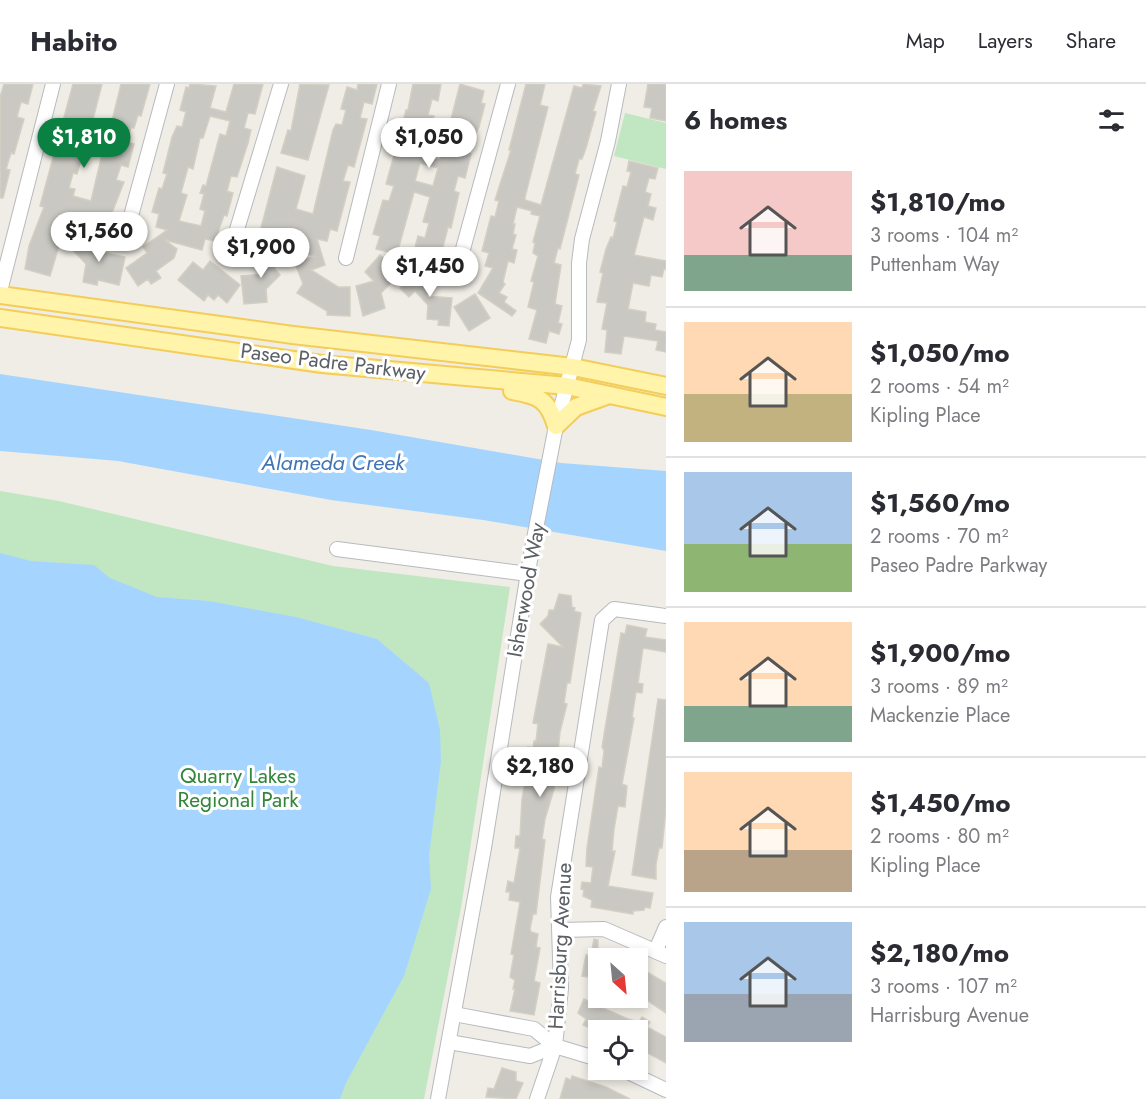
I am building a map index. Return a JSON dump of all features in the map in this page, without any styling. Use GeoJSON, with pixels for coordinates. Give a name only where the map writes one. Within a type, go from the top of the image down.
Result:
{"type":"FeatureCollection","features":[{"type":"Feature","properties":{"kind":"main road","name":"Paseo Padre Parkway"},"geometry":{"type":"LineString","coordinates":[[0,293],[293,335],[573,367],[666,386]]}},
{"type":"Feature","properties":{"kind":"main road","name":"Paseo Padre Parkway"},"geometry":{"type":"LineString","coordinates":[[0,318],[322,364],[567,386],[666,407]]}},
{"type":"Feature","properties":{"kind":"main road"},"geometry":{"type":"LineString","coordinates":[[447,375],[480,385],[533,394],[545,401],[552,412],[556,427]]}},
{"type":"Feature","properties":{"kind":"main road"},"geometry":{"type":"LineString","coordinates":[[556,427],[576,406],[610,395]]}},
{"type":"Feature","properties":{"kind":"street"},"geometry":{"type":"LineString","coordinates":[[0,293],[53,84]]}},
{"type":"Feature","properties":{"kind":"street"},"geometry":{"type":"LineString","coordinates":[[128,227],[167,84]]}},
{"type":"Feature","properties":{"kind":"street"},"geometry":{"type":"LineString","coordinates":[[232,246],[281,84]]}},
{"type":"Feature","properties":{"kind":"street"},"geometry":{"type":"LineString","coordinates":[[346,258],[389,84]]}},
{"type":"Feature","properties":{"kind":"street"},"geometry":{"type":"LineString","coordinates":[[457,271],[508,84]]}},
{"type":"Feature","properties":{"kind":"street","name":"Isherwood Way"},"geometry":{"type":"LineString","coordinates":[[438,1099],[484,848],[532,547],[556,427],[579,340],[579,263],[582,239],[608,141],[619,84]]}},
{"type":"Feature","properties":{"kind":"street"},"geometry":{"type":"LineString","coordinates":[[337,549],[528,574]]}},
{"type":"Feature","properties":{"kind":"street","name":"Harrisburg Avenue"},"geometry":{"type":"LineString","coordinates":[[537,1099],[555,1046],[561,988],[558,897],[602,620],[614,609],[666,616]]}},
{"type":"Feature","properties":{"kind":"street"},"geometry":{"type":"LineString","coordinates":[[560,930],[604,929],[661,953],[666,927]]}},
{"type":"Feature","properties":{"kind":"street"},"geometry":{"type":"LineString","coordinates":[[454,1014],[534,1029],[555,1046],[588,1056]]}},
{"type":"Feature","properties":{"kind":"street"},"geometry":{"type":"LineString","coordinates":[[449,1042],[530,1056],[555,1046]]}},
{"type":"Feature","properties":{"kind":"street"},"geometry":{"type":"LineString","coordinates":[[645,1080],[666,1090]]}},
{"type":"Feature","properties":{"kind":"green space"},"geometry":{"type":"Polygon","coordinates":[[[625,113],[666,123],[666,169],[614,156],[625,113]]]}},
{"type":"Feature","properties":{"kind":"green space","name":"Quarry Lakes Regional Park"},"geometry":{"type":"Polygon","coordinates":[[[0,491],[59,501],[333,566],[510,587],[461,908],[424,1099],[0,1099],[0,491]]]}},
{"type":"Feature","properties":{"kind":"water","name":"Alameda Creek"},"geometry":{"type":"Polygon","coordinates":[[[0,374],[371,430],[561,463],[666,471],[666,551],[483,520],[331,500],[118,461],[0,451],[0,374]]]}},
{"type":"Feature","properties":{"kind":"water","name":"Quarry Lakes Regional Park"},"geometry":{"type":"Polygon","coordinates":[[[0,553],[31,561],[94,565],[110,578],[157,597],[209,601],[296,617],[377,639],[429,683],[440,730],[441,761],[429,856],[431,889],[404,976],[346,1083],[340,1099],[0,1099],[0,553]]]}},
{"type":"Feature","properties":{"kind":"building"},"geometry":{"type":"Polygon","coordinates":[[[4,84],[33,84],[28,104],[21,102],[17,117],[24,119],[14,154],[11,153],[6,169],[10,170],[3,198],[0,198],[0,97],[4,84]]]}},
{"type":"Feature","properties":{"kind":"building"},"geometry":{"type":"Polygon","coordinates":[[[73,84],[102,84],[90,131],[105,135],[107,124],[111,125],[121,84],[150,84],[141,116],[138,115],[134,128],[131,127],[127,142],[134,144],[128,167],[121,165],[116,180],[124,182],[110,218],[99,215],[96,226],[61,217],[66,222],[50,276],[25,269],[29,246],[44,207],[40,206],[73,84]],[[87,142],[82,164],[80,163],[77,174],[73,173],[69,188],[75,189],[73,196],[91,201],[104,146],[87,142]]]}},
{"type":"Feature","properties":{"kind":"building"},"geometry":{"type":"Polygon","coordinates":[[[190,84],[216,86],[210,108],[226,112],[234,84],[263,84],[255,114],[248,113],[244,128],[251,130],[248,143],[237,177],[231,176],[227,191],[233,193],[227,216],[224,215],[215,241],[205,239],[202,250],[165,240],[177,249],[174,258],[156,271],[161,278],[151,284],[148,279],[138,286],[126,268],[147,253],[143,247],[167,230],[156,227],[159,214],[152,212],[159,188],[162,189],[167,174],[163,173],[172,137],[177,126],[182,127],[186,112],[180,110],[186,87],[189,88],[190,84]],[[210,116],[203,138],[200,138],[193,169],[188,167],[181,193],[187,195],[179,221],[201,226],[205,211],[200,209],[204,194],[200,193],[203,185],[206,186],[220,134],[226,136],[230,121],[210,116]]]}},
{"type":"Feature","properties":{"kind":"building"},"geometry":{"type":"Polygon","coordinates":[[[300,84],[329,85],[308,160],[281,153],[288,130],[291,131],[300,84]]]}},
{"type":"Feature","properties":{"kind":"building"},"geometry":{"type":"Polygon","coordinates":[[[358,84],[377,84],[372,104],[364,102],[360,118],[367,119],[354,167],[348,165],[343,181],[350,182],[337,231],[330,229],[327,241],[317,239],[325,265],[311,270],[338,287],[350,287],[350,316],[327,315],[327,311],[297,293],[303,284],[295,263],[314,256],[265,243],[268,230],[261,228],[277,167],[305,176],[296,209],[313,214],[333,130],[336,124],[342,125],[346,110],[341,109],[347,87],[357,90],[358,84]]]}},
{"type":"Feature","properties":{"kind":"building"},"geometry":{"type":"Polygon","coordinates":[[[413,84],[441,84],[438,101],[432,99],[428,115],[434,116],[430,130],[447,135],[460,84],[484,91],[481,103],[485,104],[479,127],[467,153],[471,154],[465,178],[458,176],[454,191],[459,193],[451,228],[448,227],[441,255],[430,252],[428,263],[412,259],[418,236],[425,238],[429,223],[423,222],[430,197],[414,192],[397,254],[376,249],[380,236],[373,234],[383,200],[389,201],[394,186],[386,184],[396,148],[403,150],[407,135],[400,133],[406,110],[408,110],[413,84]],[[428,139],[423,156],[440,160],[444,144],[428,139]],[[420,163],[415,181],[433,186],[438,168],[420,163]]]}},
{"type":"Feature","properties":{"kind":"building"},"geometry":{"type":"Polygon","coordinates":[[[526,84],[545,84],[540,105],[548,107],[525,197],[525,200],[541,205],[574,86],[582,88],[583,84],[601,86],[593,111],[596,112],[586,148],[582,159],[579,159],[575,174],[579,175],[560,249],[558,248],[554,263],[561,265],[555,304],[562,306],[558,323],[562,324],[559,334],[549,331],[546,343],[529,339],[537,310],[528,307],[534,282],[531,281],[538,256],[533,253],[535,243],[533,242],[540,216],[517,207],[513,224],[515,224],[513,234],[516,235],[512,249],[517,250],[514,263],[508,261],[503,282],[505,284],[499,293],[507,297],[504,302],[516,311],[512,316],[478,293],[493,268],[485,266],[489,253],[482,251],[491,216],[495,217],[499,201],[495,200],[511,150],[509,150],[526,84]]]}},
{"type":"Feature","properties":{"kind":"building"},"geometry":{"type":"Polygon","coordinates":[[[648,84],[666,84],[666,121],[650,118],[652,108],[644,107],[648,84]]]}},
{"type":"Feature","properties":{"kind":"building"},"geometry":{"type":"Polygon","coordinates":[[[629,161],[658,168],[655,179],[649,178],[645,192],[651,194],[648,206],[656,208],[653,220],[644,217],[634,255],[666,261],[666,269],[662,277],[651,275],[649,286],[633,283],[628,309],[646,312],[645,322],[656,324],[655,330],[666,332],[666,352],[656,350],[658,341],[624,336],[621,354],[605,352],[607,330],[602,329],[607,303],[597,302],[603,273],[600,272],[606,249],[611,237],[613,238],[617,222],[614,221],[623,186],[627,187],[631,172],[627,171],[629,161]]]}},
{"type":"Feature","properties":{"kind":"building"},"geometry":{"type":"Polygon","coordinates":[[[98,237],[107,246],[101,252],[125,257],[119,285],[98,280],[97,285],[83,282],[86,264],[72,249],[83,238],[90,245],[98,237]]]}},
{"type":"Feature","properties":{"kind":"building"},"geometry":{"type":"Polygon","coordinates":[[[270,247],[282,262],[274,268],[280,275],[266,289],[267,302],[244,304],[241,276],[263,274],[254,263],[270,247]]]}},
{"type":"Feature","properties":{"kind":"building"},"geometry":{"type":"Polygon","coordinates":[[[380,255],[394,268],[387,276],[392,282],[381,293],[385,308],[363,316],[356,286],[374,281],[365,272],[380,255]]]}},
{"type":"Feature","properties":{"kind":"building"},"geometry":{"type":"Polygon","coordinates":[[[210,261],[240,285],[227,303],[218,295],[214,300],[208,295],[204,301],[178,280],[193,262],[203,270],[210,261]]]}},
{"type":"Feature","properties":{"kind":"building"},"geometry":{"type":"Polygon","coordinates":[[[420,270],[436,287],[426,296],[452,298],[449,326],[438,325],[439,320],[427,319],[428,305],[415,291],[409,297],[400,288],[420,270]]]}},
{"type":"Feature","properties":{"kind":"building"},"geometry":{"type":"Polygon","coordinates":[[[475,294],[490,318],[469,331],[454,307],[475,294]]]}},
{"type":"Feature","properties":{"kind":"building"},"geometry":{"type":"Polygon","coordinates":[[[559,594],[571,596],[574,611],[581,613],[570,683],[567,683],[564,703],[567,704],[560,732],[554,789],[542,839],[545,840],[536,914],[533,914],[530,929],[531,932],[538,934],[536,947],[540,948],[534,981],[540,983],[534,1015],[510,1011],[515,989],[513,989],[515,980],[510,977],[514,955],[511,954],[520,902],[509,900],[510,892],[506,892],[508,881],[514,883],[520,848],[515,848],[516,836],[520,836],[522,799],[525,783],[529,784],[532,769],[524,768],[528,747],[533,748],[534,741],[536,741],[538,724],[533,723],[548,644],[563,647],[540,624],[548,616],[549,610],[554,610],[559,594]]]}},
{"type":"Feature","properties":{"kind":"building"},"geometry":{"type":"Polygon","coordinates":[[[627,625],[647,629],[645,637],[666,640],[666,652],[643,648],[638,683],[643,684],[642,693],[636,692],[632,718],[634,718],[622,784],[627,786],[625,807],[618,806],[614,829],[612,851],[615,851],[608,886],[653,893],[650,908],[645,907],[644,910],[633,911],[633,914],[591,907],[592,900],[583,896],[584,890],[581,889],[582,882],[591,883],[593,867],[586,866],[587,848],[599,767],[602,768],[604,751],[602,747],[621,633],[625,634],[627,625]]]}},
{"type":"Feature","properties":{"kind":"building"},"geometry":{"type":"Polygon","coordinates":[[[658,699],[666,700],[666,809],[662,848],[659,848],[656,864],[656,879],[632,875],[658,699]]]}},
{"type":"Feature","properties":{"kind":"building"},"geometry":{"type":"Polygon","coordinates":[[[594,939],[598,940],[598,948],[592,948],[594,939]]]}},
{"type":"Feature","properties":{"kind":"building"},"geometry":{"type":"Polygon","coordinates":[[[586,955],[588,955],[588,977],[582,976],[586,955]]]}},
{"type":"Feature","properties":{"kind":"building"},"geometry":{"type":"Polygon","coordinates":[[[648,973],[666,983],[666,1013],[648,1001],[648,973]]]}},
{"type":"Feature","properties":{"kind":"building"},"geometry":{"type":"Polygon","coordinates":[[[584,999],[588,1001],[588,1008],[603,1008],[632,1020],[588,1020],[588,1027],[583,1025],[586,1019],[578,1013],[584,999]]]}},
{"type":"Feature","properties":{"kind":"building"},"geometry":{"type":"Polygon","coordinates":[[[648,1028],[666,1037],[666,1063],[648,1053],[648,1028]]]}},
{"type":"Feature","properties":{"kind":"building"},"geometry":{"type":"Polygon","coordinates":[[[502,1068],[516,1072],[516,1081],[523,1083],[516,1099],[486,1097],[488,1088],[494,1089],[502,1068]]]}},
{"type":"Feature","properties":{"kind":"building"},"geometry":{"type":"Polygon","coordinates":[[[572,1076],[606,1087],[630,1099],[560,1099],[566,1078],[571,1080],[572,1076]]]}}]}
